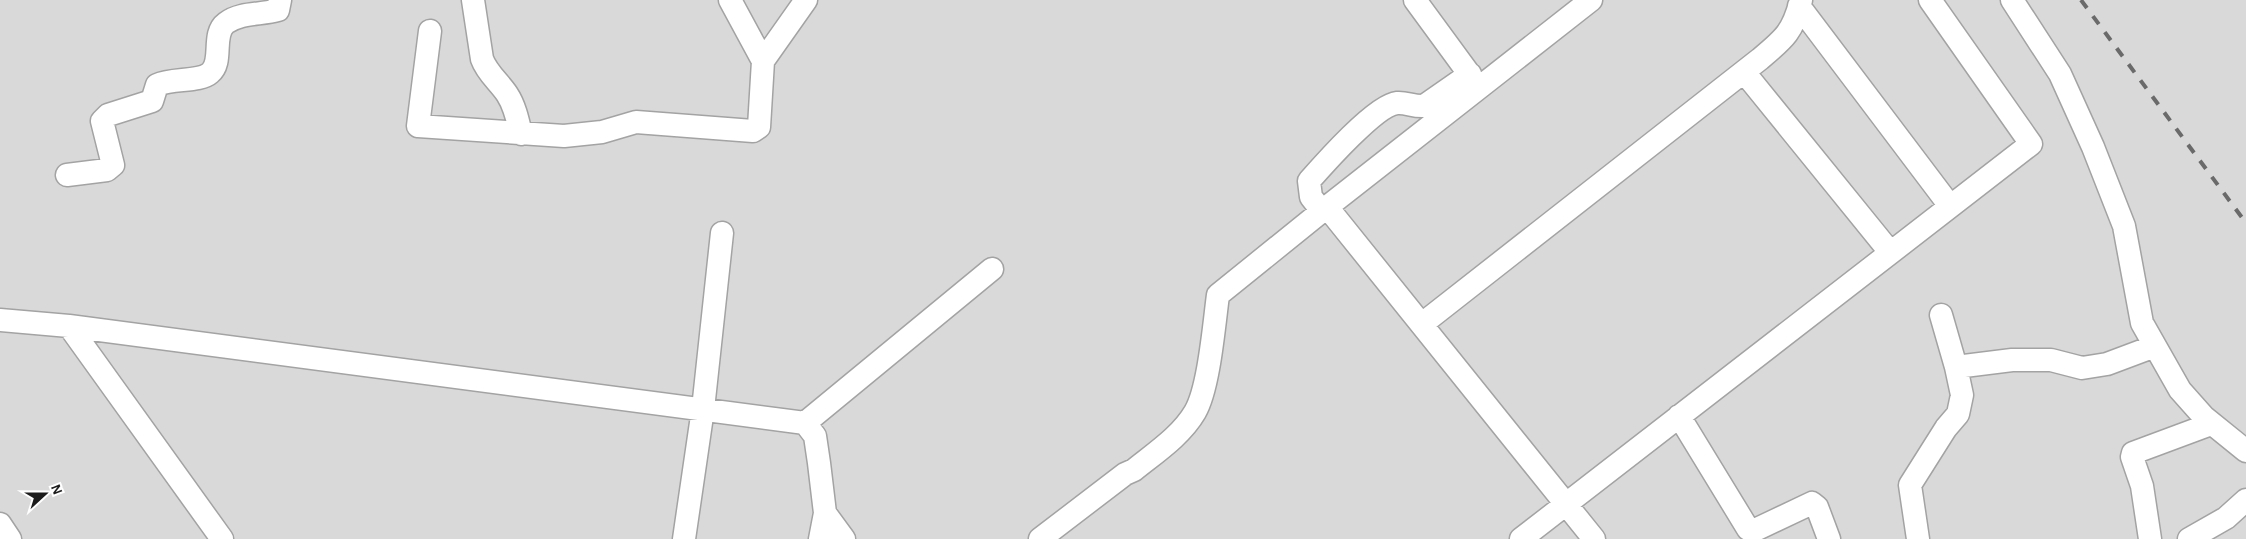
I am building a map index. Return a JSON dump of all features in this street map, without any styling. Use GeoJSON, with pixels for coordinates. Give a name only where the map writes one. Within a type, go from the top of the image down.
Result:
{"type":"FeatureCollection","features":[{"type":"Feature","properties":{"kind":"street"},"geometry":{"type":"LineString","coordinates":[[67,175],[107,170],[113,165],[102,121],[108,115],[152,101],[158,85],[167,80],[206,76],[212,72],[216,63],[220,30],[225,24],[240,16],[278,10],[280,0]]}},
{"type":"Feature","properties":{"kind":"street"},"geometry":{"type":"LineString","coordinates":[[473,0],[484,67],[507,95],[514,107],[521,134]]}},
{"type":"Feature","properties":{"kind":"street"},"geometry":{"type":"LineString","coordinates":[[730,0],[763,61]]}},
{"type":"Feature","properties":{"kind":"street"},"geometry":{"type":"LineString","coordinates":[[430,31],[418,126],[564,136],[602,132],[636,122],[753,131],[759,127],[763,61],[806,0]]}},
{"type":"Feature","properties":{"kind":"street"},"geometry":{"type":"LineString","coordinates":[[1415,0],[1475,81]]}},
{"type":"Feature","properties":{"kind":"street"},"geometry":{"type":"LineString","coordinates":[[1040,539],[1125,474],[1134,470],[1184,427],[1196,411],[1205,382],[1218,295],[1324,209],[1475,81],[1591,0]]}},
{"type":"Feature","properties":{"kind":"street"},"geometry":{"type":"LineString","coordinates":[[1521,539],[2031,144],[1930,0]]}},
{"type":"Feature","properties":{"kind":"street"},"geometry":{"type":"LineString","coordinates":[[2012,0],[2060,74],[2093,147],[2124,226],[2142,323],[2180,390],[2211,424],[2246,451]]}},
{"type":"Feature","properties":{"kind":"street"},"geometry":{"type":"LineString","coordinates":[[1800,3],[1950,206]]}},
{"type":"Feature","properties":{"kind":"street"},"geometry":{"type":"LineString","coordinates":[[1422,324],[1780,42],[1796,20],[1800,3]]}},
{"type":"Feature","properties":{"kind":"street"},"geometry":{"type":"LineString","coordinates":[[1744,72],[1890,252]]}},
{"type":"Feature","properties":{"kind":"street"},"geometry":{"type":"LineString","coordinates":[[1475,81],[1424,106],[1414,107],[1398,103],[1386,106],[1332,154],[1309,181],[1311,197],[1324,209],[1422,324],[1594,539]]}},
{"type":"Feature","properties":{"kind":"street"},"geometry":{"type":"LineString","coordinates":[[684,539],[703,409],[722,233]]}},
{"type":"Feature","properties":{"kind":"street"},"geometry":{"type":"LineString","coordinates":[[0,320],[69,326],[805,423],[992,268]]}},
{"type":"Feature","properties":{"kind":"street"},"geometry":{"type":"LineString","coordinates":[[1918,539],[1910,485],[1946,428],[1958,414],[1962,395],[1941,315]]}},
{"type":"Feature","properties":{"kind":"street"},"geometry":{"type":"LineString","coordinates":[[69,326],[222,539]]}},
{"type":"Feature","properties":{"kind":"street"},"geometry":{"type":"LineString","coordinates":[[1956,367],[2012,360],[2051,360],[2082,368],[2107,364],[2155,346]]}},
{"type":"Feature","properties":{"kind":"street"},"geometry":{"type":"LineString","coordinates":[[1679,416],[1748,529],[1756,530],[1812,503],[1817,507],[1829,539]]}},
{"type":"Feature","properties":{"kind":"street"},"geometry":{"type":"LineString","coordinates":[[805,423],[814,436],[825,514],[820,539]]}},
{"type":"Feature","properties":{"kind":"street"},"geometry":{"type":"LineString","coordinates":[[2150,539],[2142,486],[2132,457],[2133,453],[2211,424]]}},
{"type":"Feature","properties":{"kind":"street"},"geometry":{"type":"LineString","coordinates":[[2189,539],[2226,518],[2246,500]]}},
{"type":"Feature","properties":{"kind":"street"},"geometry":{"type":"LineString","coordinates":[[825,514],[844,539]]}},
{"type":"Feature","properties":{"kind":"street"},"geometry":{"type":"LineString","coordinates":[[0,524],[10,539]]}},
{"type":"Feature","properties":{"kind":"shaded area"},"geometry":{"type":"Polygon","coordinates":[[[0,0],[2246,0],[2246,539],[0,539],[0,0]]]}},
{"type":"Feature","properties":{"kind":"railway"},"geometry":{"type":"LineString","coordinates":[[2081,0],[2246,223]]}}]}
